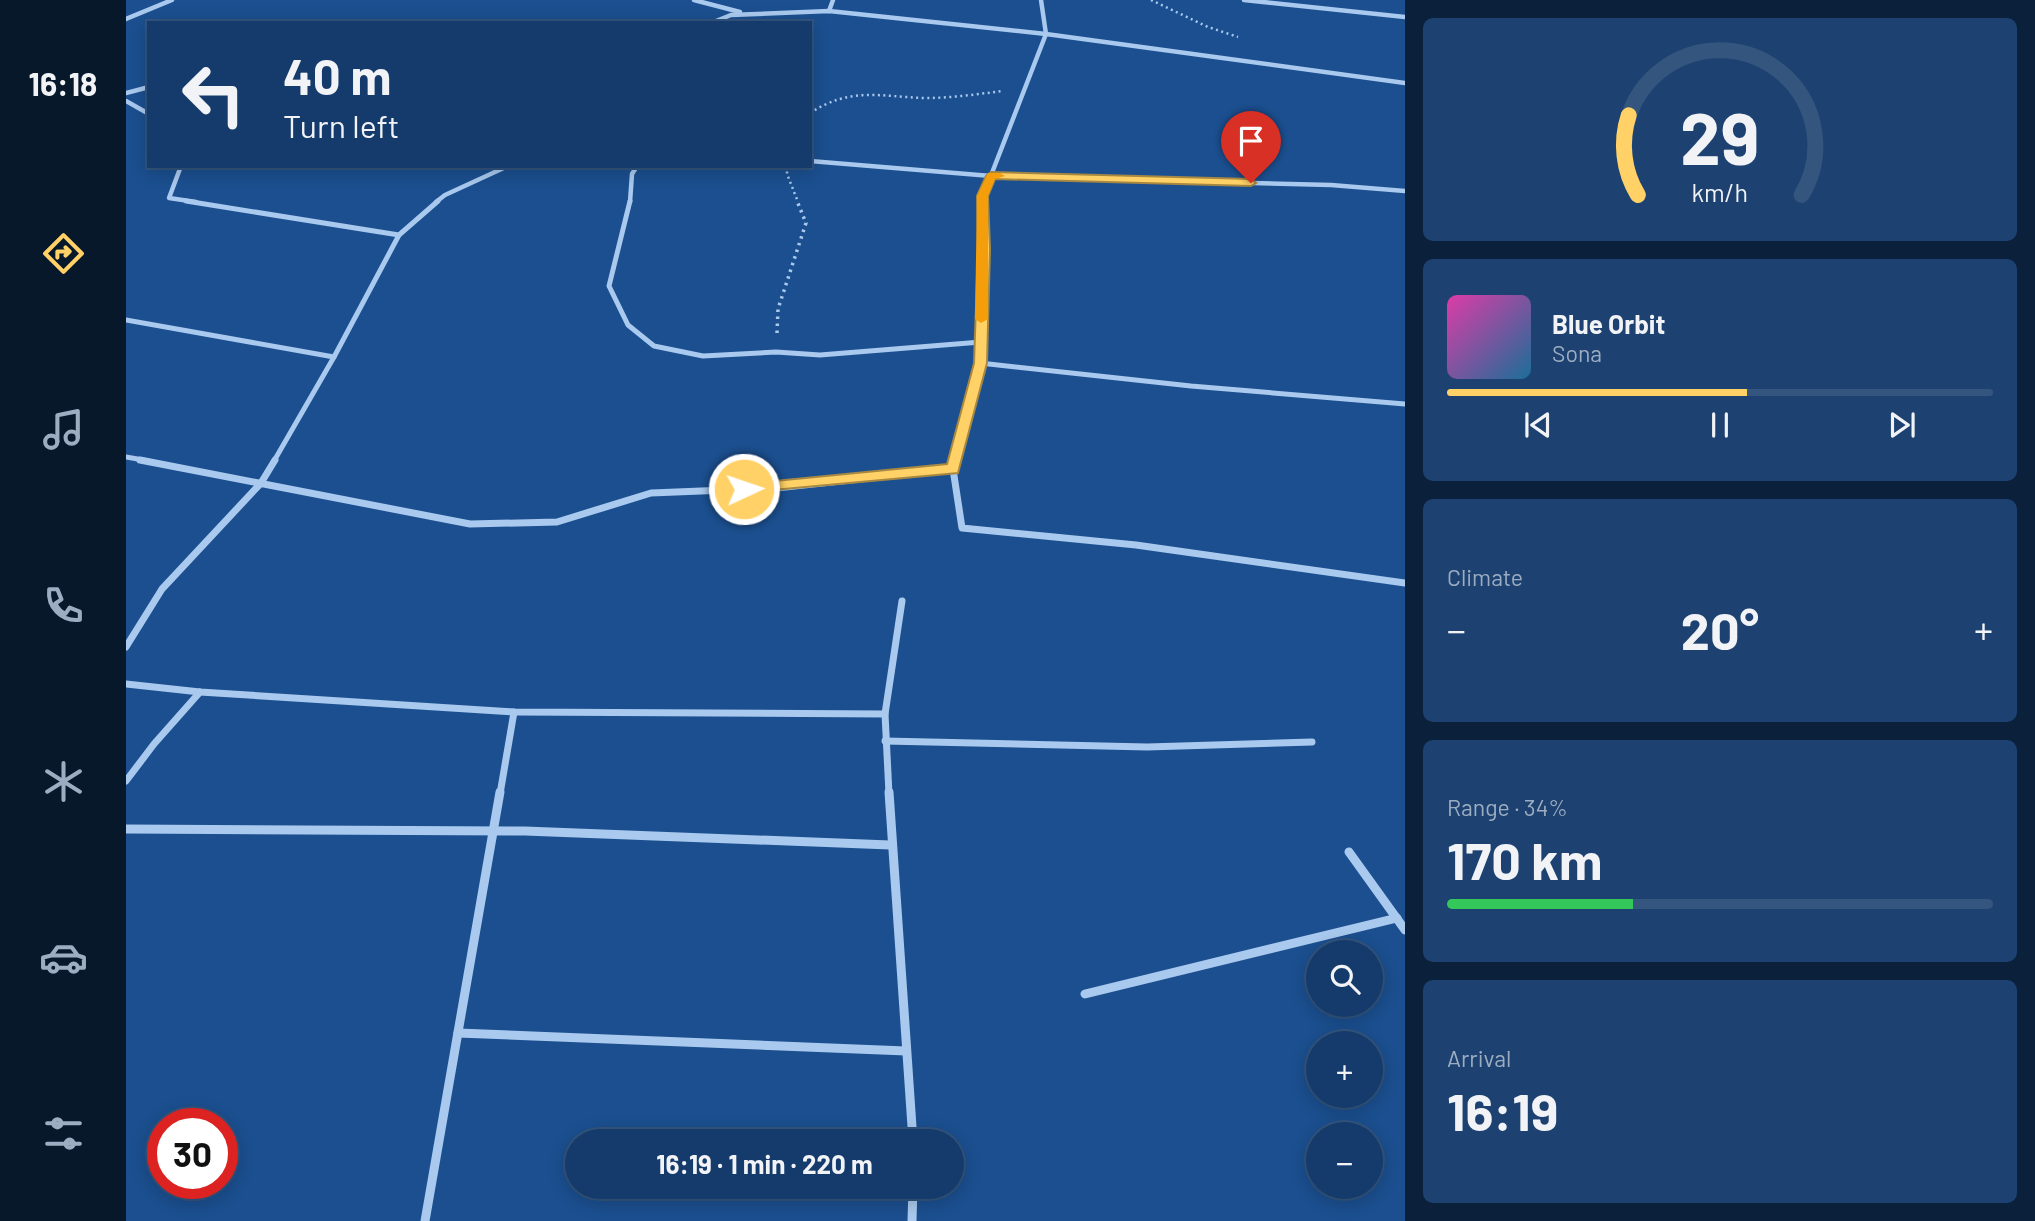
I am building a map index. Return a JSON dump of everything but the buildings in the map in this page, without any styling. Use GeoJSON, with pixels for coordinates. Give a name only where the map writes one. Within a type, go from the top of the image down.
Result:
{"type":"FeatureCollection","features":[{"type":"Feature","properties":{"kind":"street"},"geometry":{"type":"LineString","coordinates":[[126,19],[172,0]]}},
{"type":"Feature","properties":{"kind":"street"},"geometry":{"type":"LineString","coordinates":[[694,0],[748,14]]}},
{"type":"Feature","properties":{"kind":"street"},"geometry":{"type":"LineString","coordinates":[[829,11],[833,0]]}},
{"type":"Feature","properties":{"kind":"street"},"geometry":{"type":"LineString","coordinates":[[1041,0],[1046,34],[983,196],[980,363],[953,469],[962,528],[1136,545],[1405,583]]}},
{"type":"Feature","properties":{"kind":"street"},"geometry":{"type":"LineString","coordinates":[[1244,0],[1405,17]]}},
{"type":"Feature","properties":{"kind":"street"},"geometry":{"type":"LineString","coordinates":[[717,21],[732,15],[829,11],[1046,34],[1405,83]]}},
{"type":"Feature","properties":{"kind":"street"},"geometry":{"type":"LineString","coordinates":[[126,93],[147,88]]}},
{"type":"Feature","properties":{"kind":"street"},"geometry":{"type":"LineString","coordinates":[[126,101],[147,113]]}},
{"type":"Feature","properties":{"kind":"street"},"geometry":{"type":"LineString","coordinates":[[812,161],[991,176],[1317,185],[1405,191]]}},
{"type":"Feature","properties":{"kind":"street"},"geometry":{"type":"LineString","coordinates":[[180,168],[169,198],[399,235]]}},
{"type":"Feature","properties":{"kind":"street"},"geometry":{"type":"LineString","coordinates":[[126,647],[129,636],[162,589],[261,483],[334,357],[399,235],[445,195],[504,168]]}},
{"type":"Feature","properties":{"kind":"street"},"geometry":{"type":"LineString","coordinates":[[636,168],[632,174],[629,209],[609,286],[628,325],[654,346],[703,356],[776,352],[820,355],[981,342]]}},
{"type":"Feature","properties":{"kind":"street"},"geometry":{"type":"LineString","coordinates":[[126,320],[334,357]]}},
{"type":"Feature","properties":{"kind":"street"},"geometry":{"type":"LineString","coordinates":[[980,363],[1191,386],[1405,404]]}},
{"type":"Feature","properties":{"kind":"street"},"geometry":{"type":"LineString","coordinates":[[126,457],[470,524],[557,522],[651,494],[776,488],[953,469]]}},
{"type":"Feature","properties":{"kind":"street"},"geometry":{"type":"LineString","coordinates":[[902,601],[885,714],[885,741],[890,845],[912,1129]]}},
{"type":"Feature","properties":{"kind":"street"},"geometry":{"type":"LineString","coordinates":[[126,684],[200,692],[514,712],[885,714]]}},
{"type":"Feature","properties":{"kind":"street"},"geometry":{"type":"LineString","coordinates":[[126,781],[200,692]]}},
{"type":"Feature","properties":{"kind":"street"},"geometry":{"type":"LineString","coordinates":[[425,1221],[514,712]]}},
{"type":"Feature","properties":{"kind":"street"},"geometry":{"type":"LineString","coordinates":[[885,741],[1147,747],[1312,743]]}},
{"type":"Feature","properties":{"kind":"street"},"geometry":{"type":"LineString","coordinates":[[126,829],[494,831],[890,845]]}},
{"type":"Feature","properties":{"kind":"street"},"geometry":{"type":"LineString","coordinates":[[1349,852],[1405,930]]}},
{"type":"Feature","properties":{"kind":"street"},"geometry":{"type":"LineString","coordinates":[[1085,995],[1397,918]]}},
{"type":"Feature","properties":{"kind":"street"},"geometry":{"type":"LineString","coordinates":[[458,1032],[906,1051]]}},
{"type":"Feature","properties":{"kind":"street"},"geometry":{"type":"LineString","coordinates":[[912,1221],[913,1199]]}},
{"type":"Feature","properties":{"kind":"path"},"geometry":{"type":"LineString","coordinates":[[812,112],[821,105],[857,93],[951,97],[1025,87]]}},
{"type":"Feature","properties":{"kind":"path"},"geometry":{"type":"LineString","coordinates":[[776,352],[778,309],[807,223],[787,168]]}},
{"type":"Feature","properties":{"kind":"slow traffic"},"geometry":{"type":"LineString","coordinates":[[981,319],[983,196],[991,176],[1000,176]]}},
{"type":"Feature","properties":{"kind":"route"},"geometry":{"type":"LineString","coordinates":[[744,489],[953,469],[980,363],[983,196],[991,176],[1251,183]]}}]}
